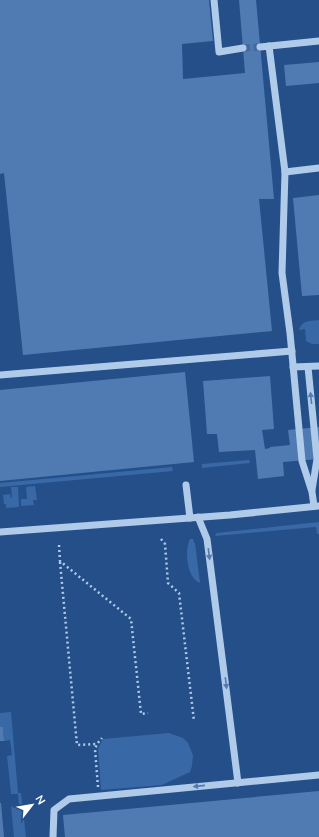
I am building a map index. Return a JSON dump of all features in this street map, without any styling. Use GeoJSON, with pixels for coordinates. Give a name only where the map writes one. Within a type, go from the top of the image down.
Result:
{"type":"FeatureCollection","features":[{"type":"Feature","properties":{"kind":"lane"},"geometry":{"type":"LineString","coordinates":[[214,0],[219,52],[243,48]]}},
{"type":"Feature","properties":{"kind":"lane"},"geometry":{"type":"LineString","coordinates":[[260,47],[319,41]]}},
{"type":"Feature","properties":{"kind":"lane"},"geometry":{"type":"LineString","coordinates":[[0,532],[190,518],[316,506],[302,461],[292,351],[282,273],[285,172],[269,46]]}},
{"type":"Feature","properties":{"kind":"lane"},"geometry":{"type":"LineString","coordinates":[[285,172],[319,168]]}},
{"type":"Feature","properties":{"kind":"lane"},"geometry":{"type":"LineString","coordinates":[[0,375],[292,351]]}},
{"type":"Feature","properties":{"kind":"lane"},"geometry":{"type":"LineString","coordinates":[[293,368],[319,366]]}},
{"type":"Feature","properties":{"kind":"lane"},"geometry":{"type":"LineString","coordinates":[[308,367],[317,459],[312,492]]}},
{"type":"Feature","properties":{"kind":"lane"},"geometry":{"type":"LineString","coordinates":[[186,485],[190,518]]}},
{"type":"Feature","properties":{"kind":"lane"},"geometry":{"type":"LineString","coordinates":[[198,517],[207,539],[238,783]]}},
{"type":"Feature","properties":{"kind":"lane"},"geometry":{"type":"LineString","coordinates":[[53,837],[54,810],[69,798],[319,775]]}},
{"type":"Feature","properties":{"kind":"path"},"geometry":{"type":"LineString","coordinates":[[161,539],[165,544],[168,582],[179,593],[194,721]]}},
{"type":"Feature","properties":{"kind":"path"},"geometry":{"type":"LineString","coordinates":[[59,545],[77,745],[97,744]]}},
{"type":"Feature","properties":{"kind":"path"},"geometry":{"type":"LineString","coordinates":[[60,561],[131,619],[141,714],[148,714]]}},
{"type":"Feature","properties":{"kind":"path"},"geometry":{"type":"LineString","coordinates":[[99,796],[95,749],[102,738]]}},
{"type":"Feature","properties":{"kind":"shaded area"},"geometry":{"type":"Polygon","coordinates":[[[319,320],[319,344],[312,344],[306,341],[305,329],[299,330],[304,323],[319,320]]]}},
{"type":"Feature","properties":{"kind":"shaded area"},"geometry":{"type":"Polygon","coordinates":[[[249,460],[250,463],[202,468],[202,464],[249,460]]]}},
{"type":"Feature","properties":{"kind":"shaded area"},"geometry":{"type":"Polygon","coordinates":[[[172,467],[173,471],[0,487],[0,483],[172,467]]]}},
{"type":"Feature","properties":{"kind":"shaded area"},"geometry":{"type":"Polygon","coordinates":[[[35,486],[37,500],[33,500],[34,505],[21,506],[21,499],[27,499],[26,487],[35,486]]]}},
{"type":"Feature","properties":{"kind":"shaded area"},"geometry":{"type":"Polygon","coordinates":[[[11,487],[18,487],[19,507],[6,508],[3,495],[10,494],[12,498],[11,487]]]}},
{"type":"Feature","properties":{"kind":"shaded area"},"geometry":{"type":"Polygon","coordinates":[[[319,522],[319,534],[317,534],[316,527],[215,536],[216,533],[319,522]]]}},
{"type":"Feature","properties":{"kind":"shaded area"},"geometry":{"type":"Polygon","coordinates":[[[190,539],[193,539],[195,543],[200,583],[192,576],[188,564],[187,550],[190,539]]]}},
{"type":"Feature","properties":{"kind":"shaded area"},"geometry":{"type":"Polygon","coordinates":[[[11,712],[18,793],[21,793],[26,837],[14,837],[11,806],[19,805],[18,794],[11,794],[7,756],[12,755],[10,740],[4,741],[3,727],[0,727],[0,713],[11,712]]]}},
{"type":"Feature","properties":{"kind":"shaded area"},"geometry":{"type":"Polygon","coordinates":[[[169,733],[183,738],[188,743],[193,755],[190,772],[162,785],[101,790],[98,749],[103,739],[169,733]]]}},
{"type":"Feature","properties":{"kind":"building"},"geometry":{"type":"Polygon","coordinates":[[[0,0],[209,0],[213,41],[182,44],[183,79],[245,73],[239,0],[256,0],[274,199],[259,199],[272,331],[23,355],[4,173],[0,174],[0,0]]]}},
{"type":"Feature","properties":{"kind":"building"},"geometry":{"type":"Polygon","coordinates":[[[319,62],[319,83],[286,86],[284,65],[319,62]]]}},
{"type":"Feature","properties":{"kind":"building"},"geometry":{"type":"Polygon","coordinates":[[[319,195],[319,295],[302,296],[293,198],[319,195]]]}},
{"type":"Feature","properties":{"kind":"building"},"geometry":{"type":"Polygon","coordinates":[[[185,372],[194,462],[0,481],[0,390],[185,372]]]}},
{"type":"Feature","properties":{"kind":"building"},"geometry":{"type":"Polygon","coordinates":[[[270,376],[274,429],[262,430],[265,449],[290,445],[288,430],[319,427],[319,459],[283,462],[284,476],[258,479],[255,450],[219,452],[217,434],[207,434],[203,381],[270,376]]]}},
{"type":"Feature","properties":{"kind":"building"},"geometry":{"type":"Polygon","coordinates":[[[0,727],[3,727],[4,741],[0,741],[0,727]]]}},
{"type":"Feature","properties":{"kind":"building"},"geometry":{"type":"Polygon","coordinates":[[[319,791],[319,837],[65,837],[63,815],[319,791]]]}},
{"type":"Feature","properties":{"kind":"building"},"geometry":{"type":"Polygon","coordinates":[[[1,803],[4,837],[0,837],[1,803]]]}},
{"type":"Feature","properties":{"kind":"tunnel"},"geometry":{"type":"LineString","coordinates":[[243,48],[260,47]]}}]}
